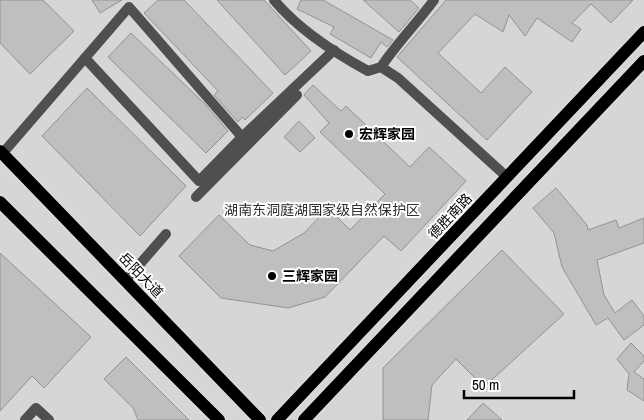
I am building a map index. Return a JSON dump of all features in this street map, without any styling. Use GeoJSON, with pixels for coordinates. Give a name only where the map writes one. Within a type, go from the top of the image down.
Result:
{"type":"FeatureCollection","features":[{"type":"Feature","properties":{"kind":"main road","name":"德胜南路"},"geometry":{"type":"LineString","coordinates":[[277,420],[644,32]]}},
{"type":"Feature","properties":{"kind":"main road"},"geometry":{"type":"LineString","coordinates":[[304,420],[644,62]]}},
{"type":"Feature","properties":{"kind":"main road","name":"岳阳大道"},"geometry":{"type":"LineString","coordinates":[[1,152],[260,420]]}},
{"type":"Feature","properties":{"kind":"main road"},"geometry":{"type":"LineString","coordinates":[[0,202],[219,420]]}},
{"type":"Feature","properties":{"kind":"street"},"geometry":{"type":"LineString","coordinates":[[274,0],[334,50],[368,71],[381,67],[396,44],[416,24],[434,0]]}},
{"type":"Feature","properties":{"kind":"street"},"geometry":{"type":"LineString","coordinates":[[1,152],[129,7],[242,137]]}},
{"type":"Feature","properties":{"kind":"street"},"geometry":{"type":"LineString","coordinates":[[85,58],[200,181],[242,137],[334,50]]}},
{"type":"Feature","properties":{"kind":"street"},"geometry":{"type":"LineString","coordinates":[[196,197],[318,72],[334,50]]}},
{"type":"Feature","properties":{"kind":"street"},"geometry":{"type":"LineString","coordinates":[[381,67],[398,78],[507,177]]}},
{"type":"Feature","properties":{"kind":"street"},"geometry":{"type":"LineString","coordinates":[[126,280],[166,234]]}},
{"type":"Feature","properties":{"kind":"street"},"geometry":{"type":"LineString","coordinates":[[25,420],[36,408],[49,420]]}},
{"type":"Feature","properties":{"kind":"green space","name":"湖南东洞庭湖国家级自然保护区"},"geometry":{"type":"Polygon","coordinates":[[[0,0],[644,0],[644,420],[0,420],[0,0]]]}},
{"type":"Feature","properties":{"kind":"building"},"geometry":{"type":"Polygon","coordinates":[[[0,0],[43,0],[74,31],[30,74],[0,43],[0,0]]]}},
{"type":"Feature","properties":{"kind":"building"},"geometry":{"type":"Polygon","coordinates":[[[92,0],[122,0],[100,13],[92,0]]]}},
{"type":"Feature","properties":{"kind":"building"},"geometry":{"type":"Polygon","coordinates":[[[158,0],[184,0],[273,93],[245,120],[242,117],[238,122],[214,95],[218,91],[144,13],[158,0]]]}},
{"type":"Feature","properties":{"kind":"building"},"geometry":{"type":"Polygon","coordinates":[[[217,0],[264,0],[311,51],[285,75],[217,0]]]}},
{"type":"Feature","properties":{"kind":"building"},"geometry":{"type":"Polygon","coordinates":[[[301,0],[323,0],[393,40],[387,47],[381,42],[371,58],[330,34],[334,27],[297,9],[301,0]]]}},
{"type":"Feature","properties":{"kind":"building"},"geometry":{"type":"Polygon","coordinates":[[[363,0],[410,0],[419,8],[399,32],[363,0]]]}},
{"type":"Feature","properties":{"kind":"building"},"geometry":{"type":"Polygon","coordinates":[[[446,0],[633,0],[611,23],[591,4],[572,23],[581,29],[572,42],[537,18],[525,36],[509,15],[503,32],[475,14],[438,53],[481,93],[505,67],[532,92],[487,140],[397,57],[446,0]]]}},
{"type":"Feature","properties":{"kind":"building"},"geometry":{"type":"Polygon","coordinates":[[[131,33],[205,104],[228,131],[206,153],[108,57],[131,33]]]}},
{"type":"Feature","properties":{"kind":"building"},"geometry":{"type":"Polygon","coordinates":[[[313,85],[341,111],[346,106],[410,167],[429,147],[466,181],[401,251],[384,236],[325,297],[288,308],[221,298],[179,256],[219,215],[250,245],[273,251],[304,233],[328,208],[350,230],[385,194],[320,132],[329,123],[304,95],[313,85]]]}},
{"type":"Feature","properties":{"kind":"building"},"geometry":{"type":"Polygon","coordinates":[[[87,88],[186,186],[140,236],[42,136],[87,88]]]}},
{"type":"Feature","properties":{"kind":"building"},"geometry":{"type":"Polygon","coordinates":[[[299,121],[315,138],[300,152],[284,137],[299,121]]]}},
{"type":"Feature","properties":{"kind":"building"},"geometry":{"type":"Polygon","coordinates":[[[556,188],[587,225],[588,230],[616,220],[619,228],[644,218],[644,243],[597,260],[604,295],[615,313],[632,300],[644,316],[644,325],[624,340],[608,318],[596,325],[562,267],[554,233],[533,208],[556,188]]]}},
{"type":"Feature","properties":{"kind":"building"},"geometry":{"type":"Polygon","coordinates":[[[502,250],[564,314],[484,387],[456,359],[432,385],[428,420],[383,420],[383,368],[502,250]]]}},
{"type":"Feature","properties":{"kind":"building"},"geometry":{"type":"Polygon","coordinates":[[[0,253],[91,337],[44,388],[32,376],[0,411],[0,253]]]}},
{"type":"Feature","properties":{"kind":"building"},"geometry":{"type":"Polygon","coordinates":[[[631,343],[644,356],[644,361],[634,372],[644,379],[644,401],[627,390],[629,374],[617,359],[631,343]]]}},
{"type":"Feature","properties":{"kind":"building"},"geometry":{"type":"Polygon","coordinates":[[[126,357],[189,420],[138,420],[133,408],[104,379],[126,357]]]}},
{"type":"Feature","properties":{"kind":"building"},"geometry":{"type":"Polygon","coordinates":[[[483,403],[502,420],[467,420],[483,403]]]}},
{"type":"Feature","properties":{"kind":"place","name":"宏辉家园"},"geometry":{"type":"Point","coordinates":[349,134]}},
{"type":"Feature","properties":{"kind":"place","name":"三辉家园"},"geometry":{"type":"Point","coordinates":[272,276]}}]}
